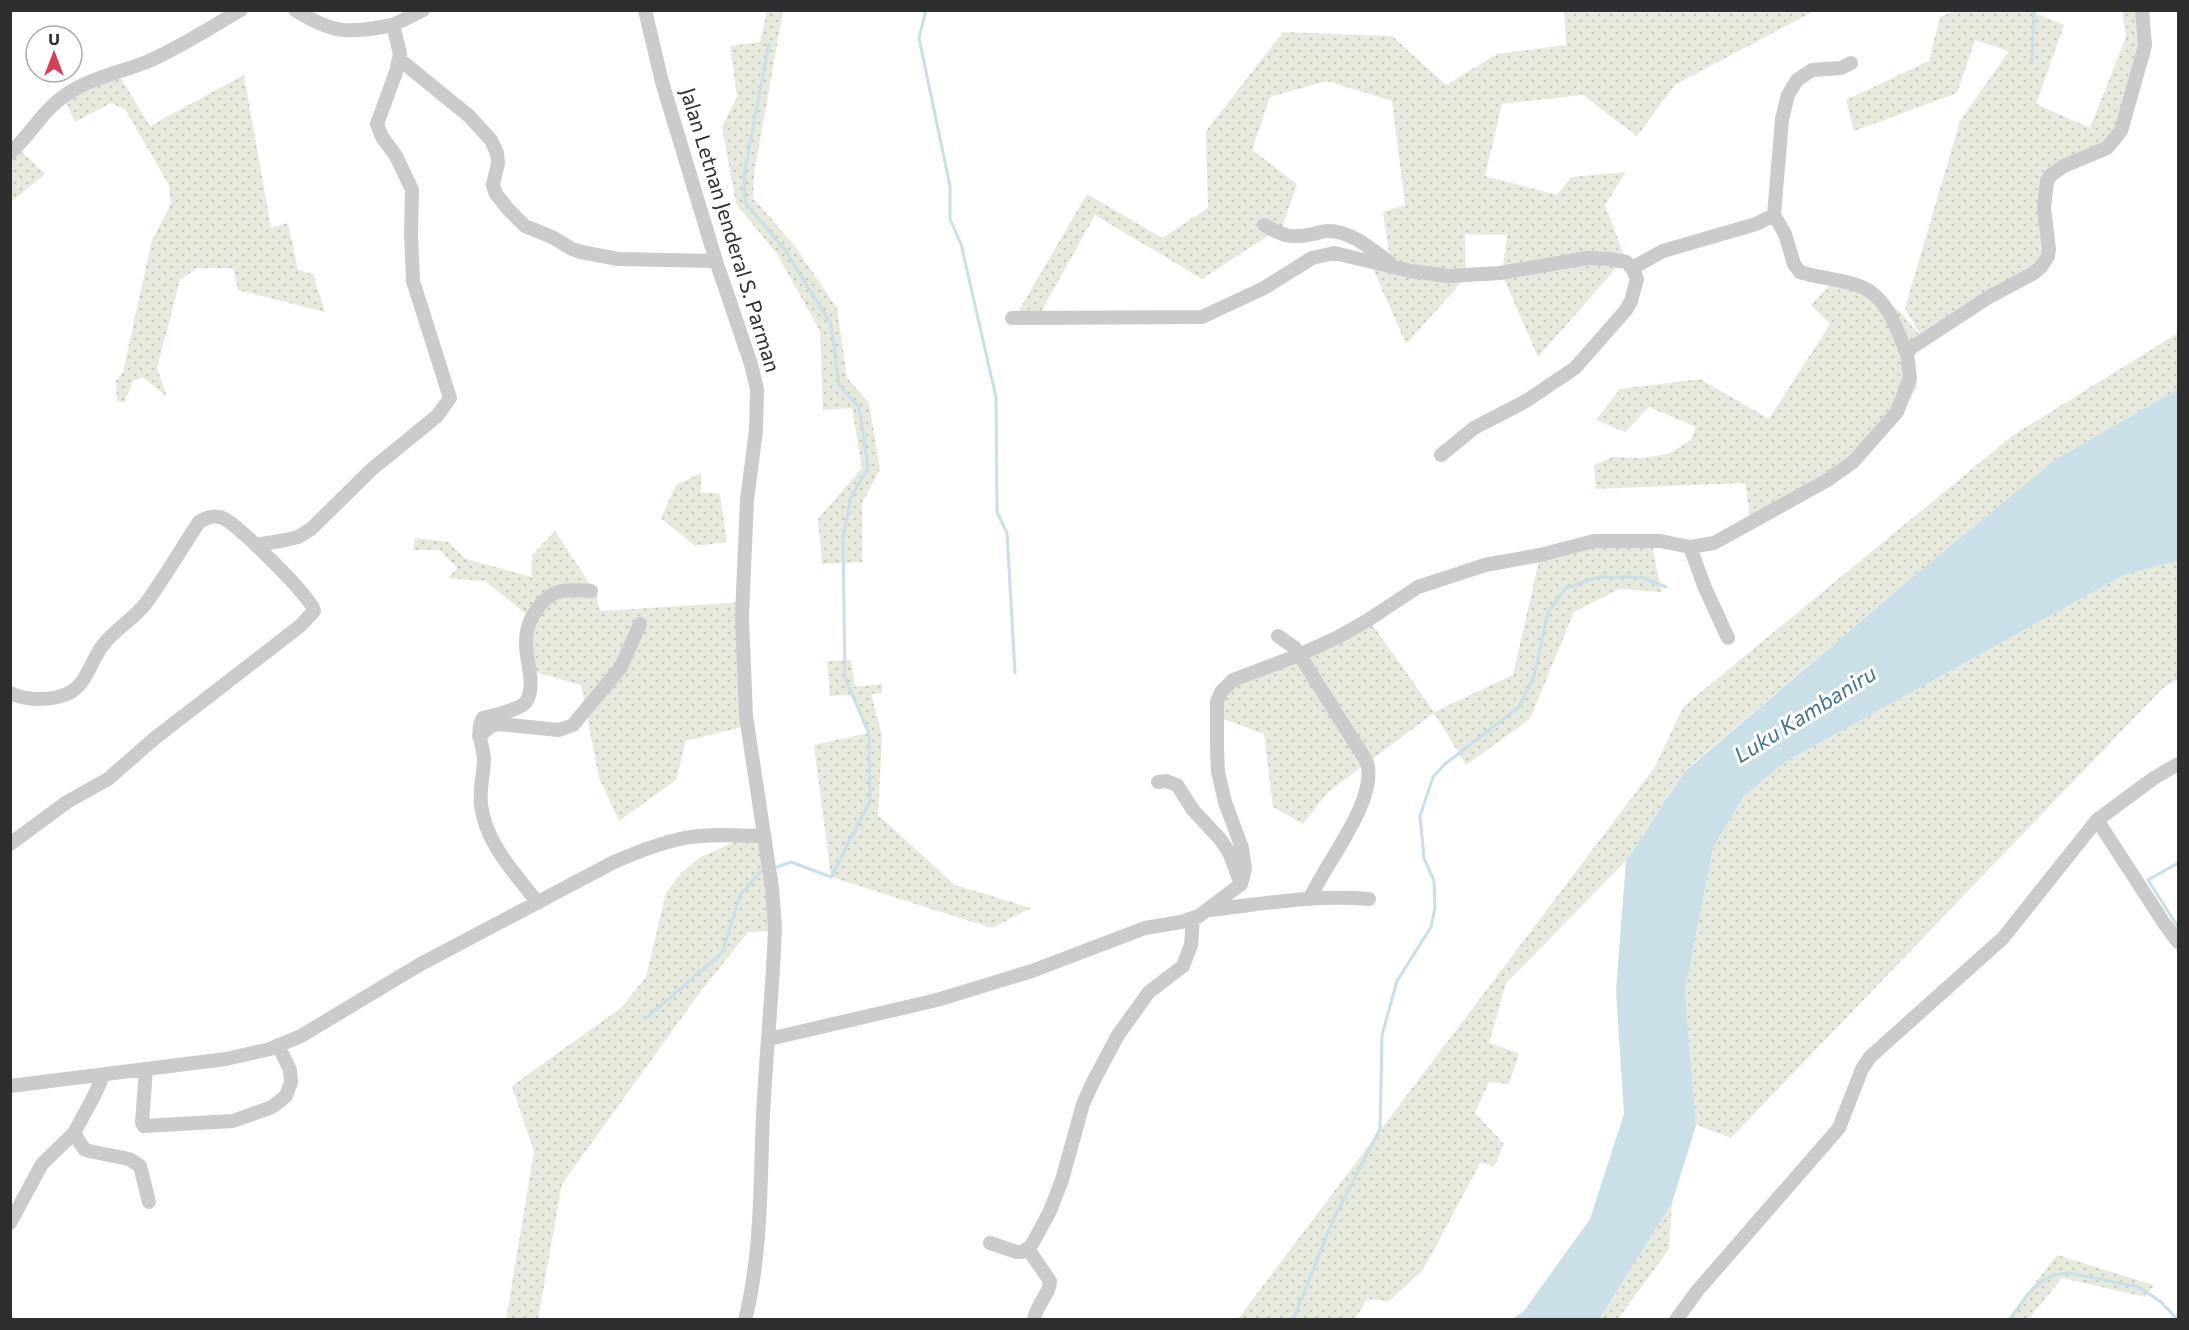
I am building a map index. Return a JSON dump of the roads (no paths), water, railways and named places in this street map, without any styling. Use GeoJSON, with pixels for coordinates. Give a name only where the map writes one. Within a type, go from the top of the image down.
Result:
{"type":"FeatureCollection","features":[{"type":"Feature","properties":{"kind":"street"},"geometry":{"type":"LineString","coordinates":[[10,153],[37,120],[64,96],[95,80],[145,63],[168,52],[241,10]]}},
{"type":"Feature","properties":{"kind":"street"},"geometry":{"type":"LineString","coordinates":[[295,10],[316,23],[348,32],[393,25],[423,10]]}},
{"type":"Feature","properties":{"kind":"street","name":"Jalan Letnan Jenderal S. Parman"},"geometry":{"type":"LineString","coordinates":[[645,10],[662,82],[757,389],[756,430],[747,500],[742,616],[746,716],[772,888],[775,927],[758,1226],[750,1300],[745,1320]]}},
{"type":"Feature","properties":{"kind":"street"},"geometry":{"type":"LineString","coordinates":[[1907,354],[1915,345],[1989,297],[2034,273],[2045,262],[2049,249],[2044,208],[2047,181],[2051,175],[2064,166],[2107,148],[2121,131],[2144,53],[2142,10]]}},
{"type":"Feature","properties":{"kind":"street"},"geometry":{"type":"LineString","coordinates":[[256,544],[272,544],[298,537],[311,529],[372,469],[436,416],[450,398],[413,282],[412,190],[403,168],[382,137],[377,124],[400,54],[398,38],[393,25]]}},
{"type":"Feature","properties":{"kind":"street"},"geometry":{"type":"LineString","coordinates":[[399,60],[469,116],[491,140],[497,153],[498,163],[493,185],[496,194],[525,226],[581,252],[618,259],[716,261]]}},
{"type":"Feature","properties":{"kind":"street"},"geometry":{"type":"LineString","coordinates":[[769,1039],[938,1000],[1032,971],[1145,927],[1193,918],[1241,884],[1245,869],[1245,856],[1225,802],[1218,772],[1216,748],[1218,702],[1221,692],[1233,680],[1299,655],[1338,637],[1418,586],[1485,565],[1539,555],[1594,541],[1660,541],[1690,547],[1714,543],[1826,481],[1853,462],[1897,412],[1910,378],[1907,354],[1891,318],[1879,300],[1866,289],[1800,272],[1794,264],[1785,234],[1774,215],[1782,119],[1788,95],[1797,80],[1812,70],[1841,68],[1851,63]]}},
{"type":"Feature","properties":{"kind":"street"},"geometry":{"type":"LineString","coordinates":[[1632,268],[1663,251],[1756,224],[1774,215]]}},
{"type":"Feature","properties":{"kind":"street"},"geometry":{"type":"LineString","coordinates":[[1264,225],[1290,237],[1326,230],[1340,232],[1372,249],[1394,267]]}},
{"type":"Feature","properties":{"kind":"street"},"geometry":{"type":"LineString","coordinates":[[1012,318],[1202,317],[1257,292],[1321,254],[1334,253],[1428,274],[1471,276],[1587,258],[1626,262],[1637,279],[1631,301],[1626,310],[1575,368],[1526,401],[1474,428],[1441,455]]}},
{"type":"Feature","properties":{"kind":"street"},"geometry":{"type":"LineString","coordinates":[[10,693],[17,697],[35,699],[58,697],[80,686],[95,655],[104,643],[145,604],[199,522],[207,517],[215,516],[224,519],[256,544],[312,603],[314,611],[300,627],[155,738],[108,779],[67,802],[10,844]]}},
{"type":"Feature","properties":{"kind":"street"},"geometry":{"type":"LineString","coordinates":[[1690,547],[1705,588],[1728,638]]}},
{"type":"Feature","properties":{"kind":"street"},"geometry":{"type":"LineString","coordinates":[[538,903],[500,854],[489,835],[481,804],[484,755],[479,736],[480,724],[483,718],[521,706],[527,700],[530,676],[525,644],[527,631],[543,600],[553,593],[567,590],[591,591]]}},
{"type":"Feature","properties":{"kind":"street"},"geometry":{"type":"LineString","coordinates":[[479,736],[499,724],[559,729],[573,726],[621,667],[640,624]]}},
{"type":"Feature","properties":{"kind":"street"},"geometry":{"type":"LineString","coordinates":[[1278,636],[1295,648],[1367,762],[1368,773],[1361,806],[1318,879],[1310,898]]}},
{"type":"Feature","properties":{"kind":"street"},"geometry":{"type":"LineString","coordinates":[[1676,1320],[1698,1290],[1839,1128],[1862,1069],[1870,1057],[2003,938],[2097,820],[2154,778],[2178,764]]}},
{"type":"Feature","properties":{"kind":"street"},"geometry":{"type":"LineString","coordinates":[[1158,782],[1177,784],[1193,810],[1220,839],[1241,884]]}},
{"type":"Feature","properties":{"kind":"street"},"geometry":{"type":"LineString","coordinates":[[2097,820],[2178,942]]}},
{"type":"Feature","properties":{"kind":"street"},"geometry":{"type":"LineString","coordinates":[[10,1086],[226,1059],[278,1045],[301,1036],[419,965],[614,861],[665,843],[709,836],[764,836]]}},
{"type":"Feature","properties":{"kind":"street"},"geometry":{"type":"LineString","coordinates":[[1207,910],[1310,898],[1369,899]]}},
{"type":"Feature","properties":{"kind":"street"},"geometry":{"type":"LineString","coordinates":[[990,1243],[1017,1252],[1028,1249],[1050,1211],[1062,1180],[1083,1104],[1093,1082],[1118,1035],[1149,992],[1183,966],[1191,945],[1193,918]]}},
{"type":"Feature","properties":{"kind":"street"},"geometry":{"type":"LineString","coordinates":[[146,1069],[142,1124],[144,1126],[233,1121],[272,1107],[286,1096],[291,1076],[278,1045]]}},
{"type":"Feature","properties":{"kind":"street"},"geometry":{"type":"LineString","coordinates":[[10,1223],[42,1164],[74,1133],[104,1074]]}},
{"type":"Feature","properties":{"kind":"street"},"geometry":{"type":"LineString","coordinates":[[74,1133],[84,1149],[129,1159],[140,1166],[149,1202]]}},
{"type":"Feature","properties":{"kind":"street"},"geometry":{"type":"LineString","coordinates":[[1028,1249],[1050,1281],[1049,1289],[1036,1309],[1034,1320]]}},
{"type":"Feature","properties":{"kind":"water","name":"Luku Kambaniru"},"geometry":{"type":"Polygon","coordinates":[[[2178,389],[2178,561],[2126,574],[1785,762],[1744,796],[1713,848],[1685,991],[1696,1125],[1672,1203],[1600,1319],[1512,1319],[1524,1311],[1590,1219],[1624,1114],[1616,990],[1626,861],[1684,772],[1915,575],[2056,459],[2178,389]]]}},
{"type":"Feature","properties":{"kind":"waterway"},"geometry":{"type":"LineString","coordinates":[[926,10],[919,38],[950,186],[950,219],[961,244],[996,397],[997,512],[1007,533],[1015,673]]}},
{"type":"Feature","properties":{"kind":"waterway"},"geometry":{"type":"LineString","coordinates":[[2032,61],[2034,10]]}},
{"type":"Feature","properties":{"kind":"waterway"},"geometry":{"type":"LineString","coordinates":[[769,44],[744,175],[745,202],[785,250],[831,324],[839,385],[859,407],[868,468],[851,497],[843,538],[845,678],[869,734],[870,801],[831,877],[791,862],[774,868]]}},
{"type":"Feature","properties":{"kind":"waterway"},"geometry":{"type":"LineString","coordinates":[[1293,1320],[1333,1220],[1380,1129],[1382,1035],[1397,981],[1431,927],[1435,908],[1434,881],[1424,858],[1420,816],[1433,777],[1444,765],[1519,707],[1534,676],[1548,612],[1566,588],[1599,577],[1641,577],[1666,587]]}},
{"type":"Feature","properties":{"kind":"waterway"},"geometry":{"type":"LineString","coordinates":[[2178,863],[2148,880],[2178,927]]}},
{"type":"Feature","properties":{"kind":"waterway"},"geometry":{"type":"LineString","coordinates":[[645,1019],[722,953],[740,895],[760,872],[764,871]]}},
{"type":"Feature","properties":{"kind":"waterway"},"geometry":{"type":"LineString","coordinates":[[2010,1320],[2027,1295],[2042,1281],[2054,1275],[2069,1273],[2139,1287],[2161,1302],[2178,1320]]}}]}
